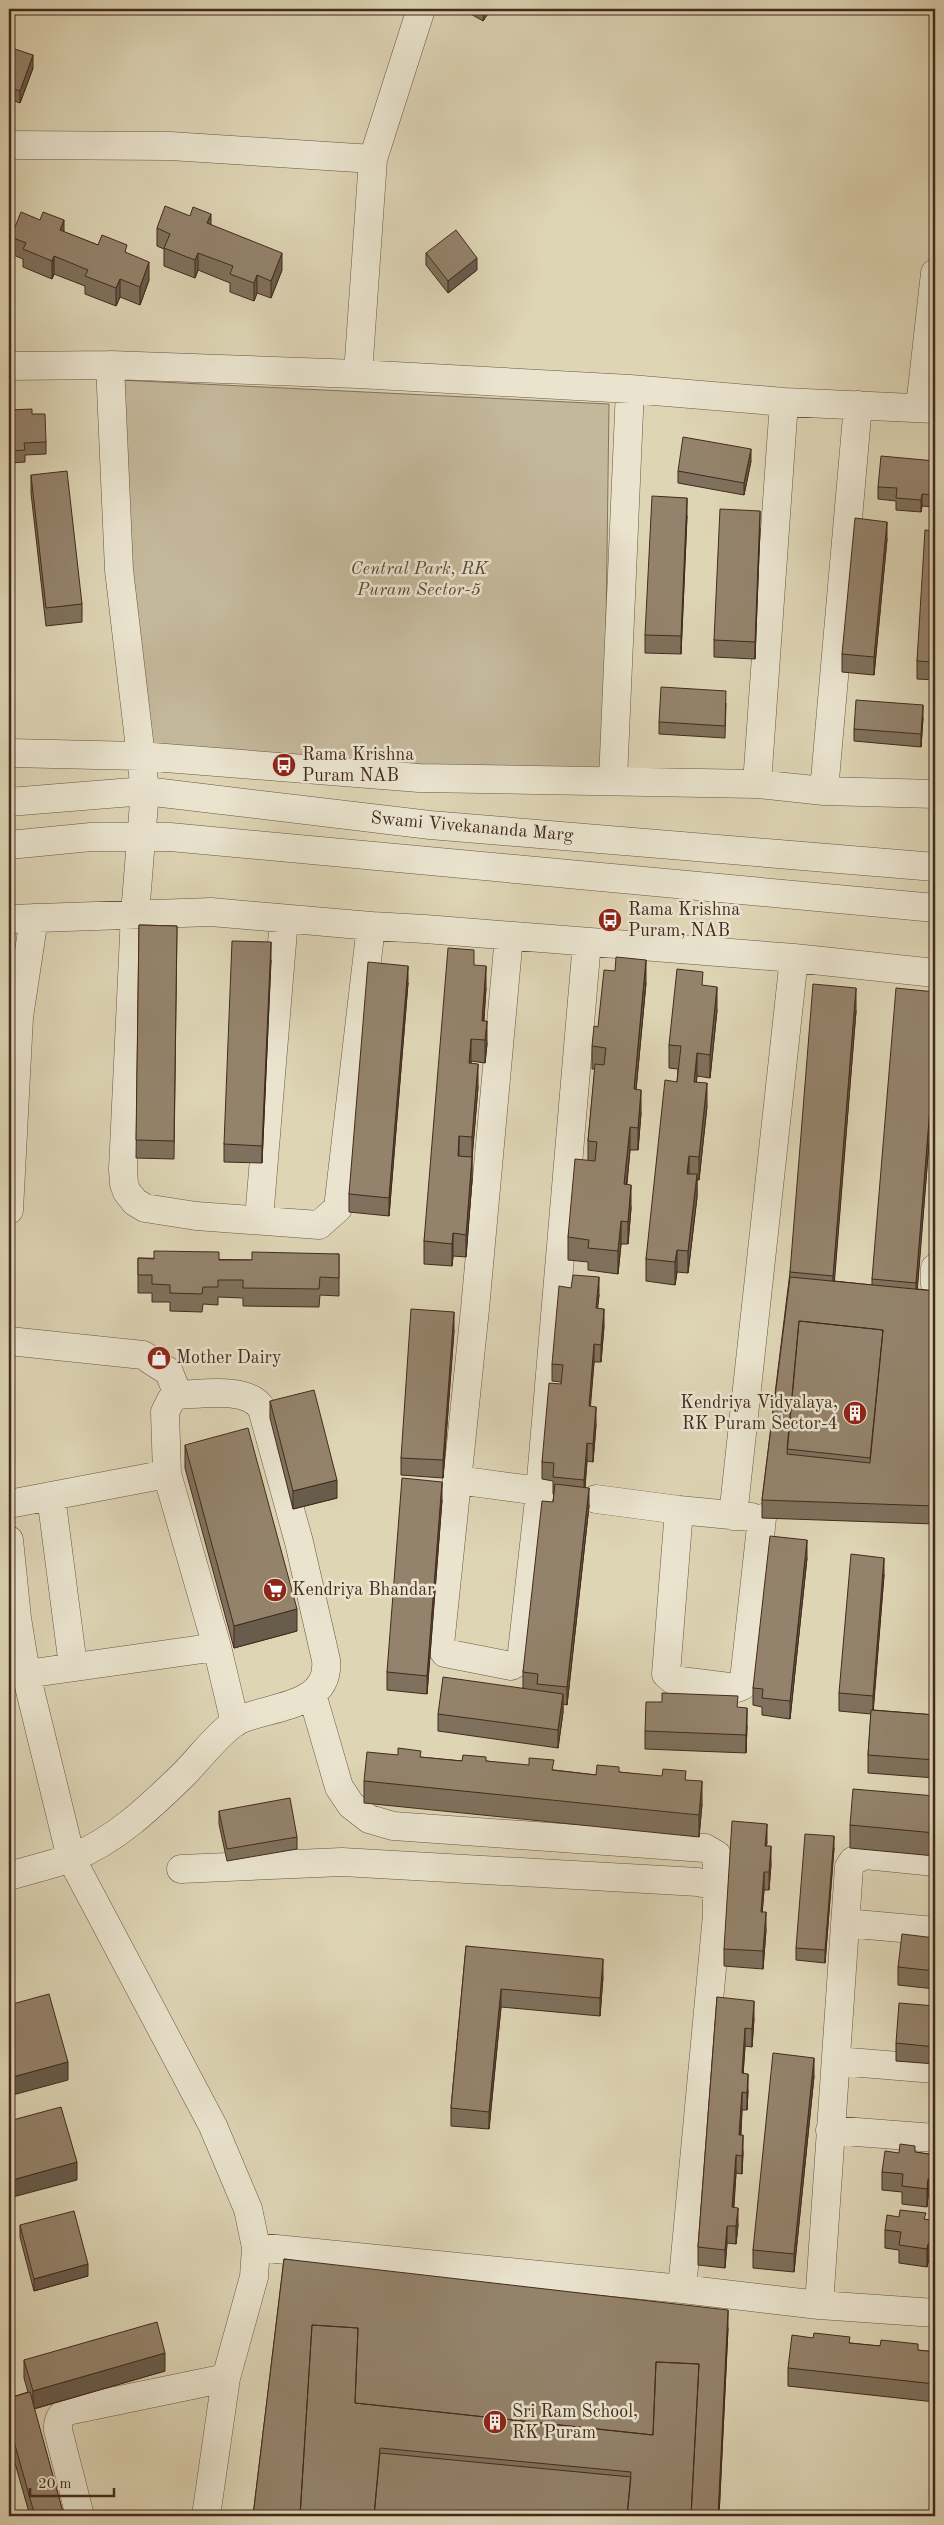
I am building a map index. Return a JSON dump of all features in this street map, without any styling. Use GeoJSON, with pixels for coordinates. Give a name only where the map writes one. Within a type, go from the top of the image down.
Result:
{"type":"FeatureCollection","features":[{"type":"Feature","properties":{"kind":"street"},"geometry":{"type":"LineString","coordinates":[[358,374],[373,159],[421,9]]}},
{"type":"Feature","properties":{"kind":"street"},"geometry":{"type":"LineString","coordinates":[[9,145],[170,146],[373,159]]}},
{"type":"Feature","properties":{"kind":"street"},"geometry":{"type":"LineString","coordinates":[[9,366],[110,365],[358,374],[630,389],[784,402],[927,408],[935,273]]}},
{"type":"Feature","properties":{"kind":"street"},"geometry":{"type":"LineString","coordinates":[[110,365],[119,570],[144,791],[135,914],[123,1169],[124,1184],[127,1192],[135,1202],[145,1208],[196,1216],[319,1225],[338,1208],[370,926]]}},
{"type":"Feature","properties":{"kind":"street"},"geometry":{"type":"LineString","coordinates":[[613,780],[630,389]]}},
{"type":"Feature","properties":{"kind":"street"},"geometry":{"type":"LineString","coordinates":[[757,784],[784,402]]}},
{"type":"Feature","properties":{"kind":"street"},"geometry":{"type":"LineString","coordinates":[[824,792],[858,404]]}},
{"type":"Feature","properties":{"kind":"street"},"geometry":{"type":"LineString","coordinates":[[9,753],[140,756],[418,778],[757,784],[824,792],[935,794]]}},
{"type":"Feature","properties":{"kind":"street","name":"Swami Vivekananda Marg"},"geometry":{"type":"LineString","coordinates":[[9,802],[144,791],[430,825],[935,867]]}},
{"type":"Feature","properties":{"kind":"street","name":"Swami Vivekananda Marg"},"geometry":{"type":"LineString","coordinates":[[9,845],[91,838],[170,836],[935,908]]}},
{"type":"Feature","properties":{"kind":"street"},"geometry":{"type":"LineString","coordinates":[[9,1210],[21,918],[211,912],[794,958],[935,973]]}},
{"type":"Feature","properties":{"kind":"street"},"geometry":{"type":"LineString","coordinates":[[260,1220],[284,919]]}},
{"type":"Feature","properties":{"kind":"street"},"geometry":{"type":"LineString","coordinates":[[510,936],[441,1649],[446,1653],[511,1666],[521,1661],[540,1491],[587,942]]}},
{"type":"Feature","properties":{"kind":"street"},"geometry":{"type":"LineString","coordinates":[[733,1516],[794,958]]}},
{"type":"Feature","properties":{"kind":"street"},"geometry":{"type":"LineString","coordinates":[[935,1268],[935,1284]]}},
{"type":"Feature","properties":{"kind":"street"},"geometry":{"type":"LineString","coordinates":[[9,1341],[143,1355],[169,1372],[178,1395]]}},
{"type":"Feature","properties":{"kind":"street"},"geometry":{"type":"LineString","coordinates":[[9,1876],[71,1858],[116,1834],[151,1806],[234,1723],[292,1705],[312,1694],[323,1680],[327,1668],[326,1660],[299,1542],[259,1403],[244,1394],[178,1395],[170,1400],[165,1412],[167,1474],[217,1646],[234,1723]]}},
{"type":"Feature","properties":{"kind":"street"},"geometry":{"type":"LineString","coordinates":[[9,1504],[167,1474]]}},
{"type":"Feature","properties":{"kind":"street"},"geometry":{"type":"LineString","coordinates":[[457,1480],[540,1491]]}},
{"type":"Feature","properties":{"kind":"street"},"geometry":{"type":"LineString","coordinates":[[51,1496],[73,1666]]}},
{"type":"Feature","properties":{"kind":"street"},"geometry":{"type":"LineString","coordinates":[[596,1498],[733,1516],[790,1519]]}},
{"type":"Feature","properties":{"kind":"street"},"geometry":{"type":"LineString","coordinates":[[679,1510],[666,1674],[673,1680],[737,1688],[742,1686],[744,1680],[762,1518]]}},
{"type":"Feature","properties":{"kind":"street"},"geometry":{"type":"LineString","coordinates":[[9,1540],[13,1619],[71,1858],[213,2126],[248,2209],[256,2247],[254,2277],[226,2378],[206,2516]]}},
{"type":"Feature","properties":{"kind":"street"},"geometry":{"type":"LineString","coordinates":[[26,1674],[217,1646]]}},
{"type":"Feature","properties":{"kind":"street"},"geometry":{"type":"LineString","coordinates":[[312,1694],[338,1787],[351,1805],[369,1819],[393,1826],[705,1848],[717,1854],[717,1915],[682,2289]]}},
{"type":"Feature","properties":{"kind":"street"},"geometry":{"type":"LineString","coordinates":[[819,2305],[849,1867],[858,1857],[865,1855],[935,1862]]}},
{"type":"Feature","properties":{"kind":"street"},"geometry":{"type":"LineString","coordinates":[[181,1868],[342,1862],[698,1882],[710,1885],[717,1890]]}},
{"type":"Feature","properties":{"kind":"street"},"geometry":{"type":"LineString","coordinates":[[845,1923],[935,1931]]}},
{"type":"Feature","properties":{"kind":"street"},"geometry":{"type":"LineString","coordinates":[[836,2061],[935,2069]]}},
{"type":"Feature","properties":{"kind":"street"},"geometry":{"type":"LineString","coordinates":[[830,2130],[935,2138]]}},
{"type":"Feature","properties":{"kind":"street"},"geometry":{"type":"LineString","coordinates":[[256,2247],[682,2289],[819,2305],[935,2313]]}},
{"type":"Feature","properties":{"kind":"street"},"geometry":{"type":"LineString","coordinates":[[80,2516],[58,2430],[58,2420],[62,2414],[226,2378]]}},
{"type":"Feature","properties":{"kind":"green space","name":"Central Park, RK Puram Sector-5"},"geometry":{"type":"Polygon","coordinates":[[[120,380],[609,404],[604,777],[139,745],[120,380]]]}},
{"type":"Feature","properties":{"kind":"building"},"geometry":{"type":"Polygon","coordinates":[[[9,47],[33,55],[20,91],[9,87],[9,47]]]}},
{"type":"Feature","properties":{"kind":"building"},"geometry":{"type":"Polygon","coordinates":[[[165,206],[190,216],[193,207],[211,214],[207,223],[282,253],[271,281],[257,275],[254,283],[230,274],[233,266],[198,253],[195,260],[164,248],[170,234],[157,228],[165,206]]]}},
{"type":"Feature","properties":{"kind":"building"},"geometry":{"type":"Polygon","coordinates":[[[21,212],[40,220],[43,212],[64,220],[60,230],[98,245],[102,235],[127,245],[125,252],[149,262],[140,287],[120,279],[116,288],[85,276],[88,270],[54,256],[52,261],[23,249],[26,243],[11,237],[21,212]]]}},
{"type":"Feature","properties":{"kind":"building"},"geometry":{"type":"Polygon","coordinates":[[[456,230],[477,258],[448,281],[426,253],[456,230]]]}},
{"type":"Feature","properties":{"kind":"building"},"geometry":{"type":"Polygon","coordinates":[[[32,409],[32,414],[45,414],[46,442],[24,443],[25,450],[9,451],[9,410],[32,409]]]}},
{"type":"Feature","properties":{"kind":"building"},"geometry":{"type":"Polygon","coordinates":[[[683,437],[751,449],[744,483],[678,471],[683,437]]]}},
{"type":"Feature","properties":{"kind":"building"},"geometry":{"type":"Polygon","coordinates":[[[881,456],[935,461],[935,495],[922,494],[921,500],[896,498],[897,488],[878,487],[881,456]]]}},
{"type":"Feature","properties":{"kind":"building"},"geometry":{"type":"Polygon","coordinates":[[[67,471],[82,604],[46,608],[31,475],[67,471]]]}},
{"type":"Feature","properties":{"kind":"building"},"geometry":{"type":"Polygon","coordinates":[[[652,496],[687,498],[681,636],[645,635],[652,496]]]}},
{"type":"Feature","properties":{"kind":"building"},"geometry":{"type":"Polygon","coordinates":[[[720,509],[760,511],[755,642],[714,640],[720,509]]]}},
{"type":"Feature","properties":{"kind":"building"},"geometry":{"type":"Polygon","coordinates":[[[855,518],[887,522],[874,657],[842,654],[855,518]]]}},
{"type":"Feature","properties":{"kind":"building"},"geometry":{"type":"Polygon","coordinates":[[[925,530],[935,531],[935,662],[917,661],[925,530]]]}},
{"type":"Feature","properties":{"kind":"building"},"geometry":{"type":"Polygon","coordinates":[[[661,687],[726,691],[725,726],[659,722],[661,687]]]}},
{"type":"Feature","properties":{"kind":"building"},"geometry":{"type":"Polygon","coordinates":[[[856,700],[923,705],[921,734],[854,729],[856,700]]]}},
{"type":"Feature","properties":{"kind":"building"},"geometry":{"type":"Polygon","coordinates":[[[139,925],[177,926],[174,1141],[136,1140],[139,925]]]}},
{"type":"Feature","properties":{"kind":"building"},"geometry":{"type":"Polygon","coordinates":[[[232,941],[271,942],[262,1146],[224,1144],[232,941]]]}},
{"type":"Feature","properties":{"kind":"building"},"geometry":{"type":"Polygon","coordinates":[[[448,948],[474,950],[474,965],[486,966],[482,1021],[487,1021],[485,1040],[471,1039],[469,1063],[478,1064],[472,1137],[459,1136],[458,1156],[472,1157],[466,1235],[453,1233],[452,1244],[424,1241],[448,948]]]}},
{"type":"Feature","properties":{"kind":"building"},"geometry":{"type":"Polygon","coordinates":[[[616,957],[646,960],[634,1089],[641,1090],[638,1128],[630,1127],[624,1184],[631,1185],[628,1222],[621,1221],[618,1251],[588,1248],[589,1240],[568,1237],[575,1159],[595,1161],[597,1142],[588,1141],[595,1064],[604,1065],[606,1048],[592,1046],[594,1026],[598,1027],[604,970],[615,971],[616,957]]]}},
{"type":"Feature","properties":{"kind":"building"},"geometry":{"type":"Polygon","coordinates":[[[368,962],[408,966],[389,1198],[349,1194],[368,962]]]}},
{"type":"Feature","properties":{"kind":"building"},"geometry":{"type":"Polygon","coordinates":[[[677,969],[703,972],[702,985],[717,987],[710,1055],[697,1053],[694,1082],[707,1083],[699,1157],[689,1156],[687,1174],[697,1174],[688,1251],[677,1250],[675,1262],[646,1259],[665,1080],[677,1082],[681,1046],[669,1045],[677,969]]]}},
{"type":"Feature","properties":{"kind":"building"},"geometry":{"type":"Polygon","coordinates":[[[813,984],[856,988],[833,1276],[790,1272],[813,984]]]}},
{"type":"Feature","properties":{"kind":"building"},"geometry":{"type":"Polygon","coordinates":[[[896,988],[935,992],[935,1045],[916,1283],[872,1279],[896,988]]]}},
{"type":"Feature","properties":{"kind":"building"},"geometry":{"type":"Polygon","coordinates":[[[154,1251],[219,1252],[219,1260],[252,1260],[252,1252],[339,1254],[339,1278],[320,1277],[319,1289],[243,1288],[243,1280],[218,1280],[218,1287],[203,1287],[202,1294],[170,1293],[170,1285],[152,1284],[152,1275],[138,1275],[138,1258],[154,1259],[154,1251]]]}},
{"type":"Feature","properties":{"kind":"building"},"geometry":{"type":"Polygon","coordinates":[[[573,1275],[599,1277],[596,1308],[604,1309],[601,1345],[594,1344],[589,1406],[596,1407],[593,1444],[587,1443],[584,1480],[553,1477],[554,1463],[542,1462],[549,1383],[561,1384],[563,1365],[552,1364],[559,1286],[571,1288],[573,1275]]]}},
{"type":"Feature","properties":{"kind":"building"},"geometry":{"type":"Polygon","coordinates":[[[790,1277],[935,1291],[935,1506],[762,1500],[790,1277]],[[799,1321],[787,1454],[870,1463],[883,1330],[799,1321]]]}},
{"type":"Feature","properties":{"kind":"building"},"geometry":{"type":"Polygon","coordinates":[[[411,1309],[454,1312],[443,1460],[401,1458],[411,1309]]]}},
{"type":"Feature","properties":{"kind":"building"},"geometry":{"type":"Polygon","coordinates":[[[799,1321],[883,1330],[870,1458],[787,1449],[799,1321]]]}},
{"type":"Feature","properties":{"kind":"building"},"geometry":{"type":"Polygon","coordinates":[[[314,1390],[337,1480],[293,1491],[270,1401],[314,1390]]]}},
{"type":"Feature","properties":{"kind":"building"},"geometry":{"type":"Polygon","coordinates":[[[248,1428],[297,1609],[234,1626],[185,1445],[248,1428]]]}},
{"type":"Feature","properties":{"kind":"building"},"geometry":{"type":"Polygon","coordinates":[[[402,1478],[442,1482],[427,1676],[387,1672],[402,1478]]]}},
{"type":"Feature","properties":{"kind":"building"},"geometry":{"type":"Polygon","coordinates":[[[555,1484],[589,1488],[567,1687],[537,1684],[538,1674],[523,1672],[542,1501],[553,1502],[555,1484]]]}},
{"type":"Feature","properties":{"kind":"building"},"geometry":{"type":"Polygon","coordinates":[[[770,1536],[807,1540],[790,1701],[762,1698],[763,1689],[753,1688],[770,1536]]]}},
{"type":"Feature","properties":{"kind":"building"},"geometry":{"type":"Polygon","coordinates":[[[851,1554],[884,1558],[873,1696],[839,1693],[851,1554]]]}},
{"type":"Feature","properties":{"kind":"building"},"geometry":{"type":"Polygon","coordinates":[[[443,1677],[563,1694],[558,1730],[438,1714],[443,1677]]]}},
{"type":"Feature","properties":{"kind":"building"},"geometry":{"type":"Polygon","coordinates":[[[662,1693],[738,1696],[737,1707],[747,1708],[746,1735],[645,1731],[646,1702],[662,1702],[662,1693]]]}},
{"type":"Feature","properties":{"kind":"building"},"geometry":{"type":"Polygon","coordinates":[[[871,1710],[935,1715],[935,1760],[868,1755],[871,1710]]]}},
{"type":"Feature","properties":{"kind":"building"},"geometry":{"type":"Polygon","coordinates":[[[398,1748],[421,1751],[420,1757],[462,1761],[463,1755],[486,1757],[486,1761],[529,1765],[529,1758],[554,1760],[552,1770],[596,1775],[597,1765],[619,1767],[619,1772],[662,1776],[663,1769],[686,1771],[685,1780],[702,1781],[699,1815],[364,1781],[367,1752],[398,1755],[398,1748]]]}},
{"type":"Feature","properties":{"kind":"building"},"geometry":{"type":"Polygon","coordinates":[[[853,1789],[935,1796],[935,1833],[850,1825],[853,1789]]]}},
{"type":"Feature","properties":{"kind":"building"},"geometry":{"type":"Polygon","coordinates":[[[290,1798],[297,1837],[227,1849],[219,1811],[290,1798]]]}},
{"type":"Feature","properties":{"kind":"building"},"geometry":{"type":"Polygon","coordinates":[[[732,1821],[767,1824],[765,1846],[771,1846],[769,1872],[764,1872],[761,1912],[766,1912],[763,1951],[724,1949],[732,1821]]]}},
{"type":"Feature","properties":{"kind":"building"},"geometry":{"type":"Polygon","coordinates":[[[805,1834],[834,1836],[825,1950],[796,1948],[805,1834]]]}},
{"type":"Feature","properties":{"kind":"building"},"geometry":{"type":"Polygon","coordinates":[[[902,1934],[935,1938],[935,1971],[898,1967],[902,1934]]]}},
{"type":"Feature","properties":{"kind":"building"},"geometry":{"type":"Polygon","coordinates":[[[466,1946],[603,1959],[600,1998],[501,1989],[489,2112],[451,2108],[466,1946]]]}},
{"type":"Feature","properties":{"kind":"building"},"geometry":{"type":"Polygon","coordinates":[[[49,1994],[68,2062],[9,2078],[9,2005],[49,1994]]]}},
{"type":"Feature","properties":{"kind":"building"},"geometry":{"type":"Polygon","coordinates":[[[717,1997],[754,2001],[752,2029],[745,2028],[742,2073],[748,2074],[747,2093],[742,2092],[739,2135],[743,2135],[742,2156],[736,2155],[732,2207],[738,2208],[736,2226],[727,2226],[725,2250],[698,2247],[717,1997]]]}},
{"type":"Feature","properties":{"kind":"building"},"geometry":{"type":"Polygon","coordinates":[[[899,2003],[935,2006],[935,2047],[896,2043],[899,2003]]]}},
{"type":"Feature","properties":{"kind":"building"},"geometry":{"type":"Polygon","coordinates":[[[773,2053],[814,2058],[794,2254],[753,2250],[773,2053]]]}},
{"type":"Feature","properties":{"kind":"building"},"geometry":{"type":"Polygon","coordinates":[[[61,2107],[77,2162],[9,2181],[9,2121],[61,2107]]]}},
{"type":"Feature","properties":{"kind":"building"},"geometry":{"type":"Polygon","coordinates":[[[900,2144],[915,2146],[915,2152],[935,2155],[935,2180],[928,2179],[927,2189],[902,2186],[903,2174],[882,2172],[885,2151],[899,2153],[900,2144]]]}},
{"type":"Feature","properties":{"kind":"building"},"geometry":{"type":"Polygon","coordinates":[[[900,2210],[926,2213],[924,2219],[935,2221],[935,2245],[928,2244],[927,2249],[899,2245],[901,2232],[885,2230],[887,2215],[899,2217],[900,2210]]]}},
{"type":"Feature","properties":{"kind":"building"},"geometry":{"type":"Polygon","coordinates":[[[74,2211],[88,2264],[34,2279],[20,2225],[74,2211]]]}},
{"type":"Feature","properties":{"kind":"building"},"geometry":{"type":"Polygon","coordinates":[[[284,2259],[728,2310],[718,2516],[691,2516],[699,2364],[656,2362],[653,2435],[355,2403],[358,2328],[312,2325],[300,2516],[253,2516],[284,2259]]]}},
{"type":"Feature","properties":{"kind":"building"},"geometry":{"type":"Polygon","coordinates":[[[157,2322],[165,2353],[33,2391],[24,2360],[157,2322]]]}},
{"type":"Feature","properties":{"kind":"building"},"geometry":{"type":"Polygon","coordinates":[[[312,2325],[358,2328],[355,2403],[653,2435],[656,2362],[699,2364],[691,2516],[627,2516],[631,2472],[380,2448],[374,2516],[300,2516],[312,2325]]]}},
{"type":"Feature","properties":{"kind":"building"},"geometry":{"type":"Polygon","coordinates":[[[814,2333],[850,2337],[849,2343],[880,2346],[881,2340],[918,2344],[918,2350],[935,2352],[935,2384],[788,2368],[792,2335],[813,2338],[814,2333]]]}},
{"type":"Feature","properties":{"kind":"building"},"geometry":{"type":"Polygon","coordinates":[[[30,2392],[64,2516],[35,2516],[9,2424],[9,2398],[30,2392]]]}},
{"type":"Feature","properties":{"kind":"building"},"geometry":{"type":"Polygon","coordinates":[[[380,2453],[631,2477],[627,2516],[374,2516],[380,2453]]]}},
{"type":"Feature","properties":{"kind":"place","name":"Rama Krishna Puram NAB"},"geometry":{"type":"Point","coordinates":[284,765]}},
{"type":"Feature","properties":{"kind":"place","name":"Rama Krishna Puram, NAB"},"geometry":{"type":"Point","coordinates":[610,920]}},
{"type":"Feature","properties":{"kind":"place","name":"Mother Dairy"},"geometry":{"type":"Point","coordinates":[159,1358]}},
{"type":"Feature","properties":{"kind":"place","name":"Kendriya Vidyalaya, RK Puram Sector-4"},"geometry":{"type":"Point","coordinates":[855,1413]}},
{"type":"Feature","properties":{"kind":"place","name":"Kendriya Bhandar"},"geometry":{"type":"Point","coordinates":[275,1590]}},
{"type":"Feature","properties":{"kind":"place","name":"Sri Ram School, RK Puram"},"geometry":{"type":"Point","coordinates":[495,2422]}}]}
